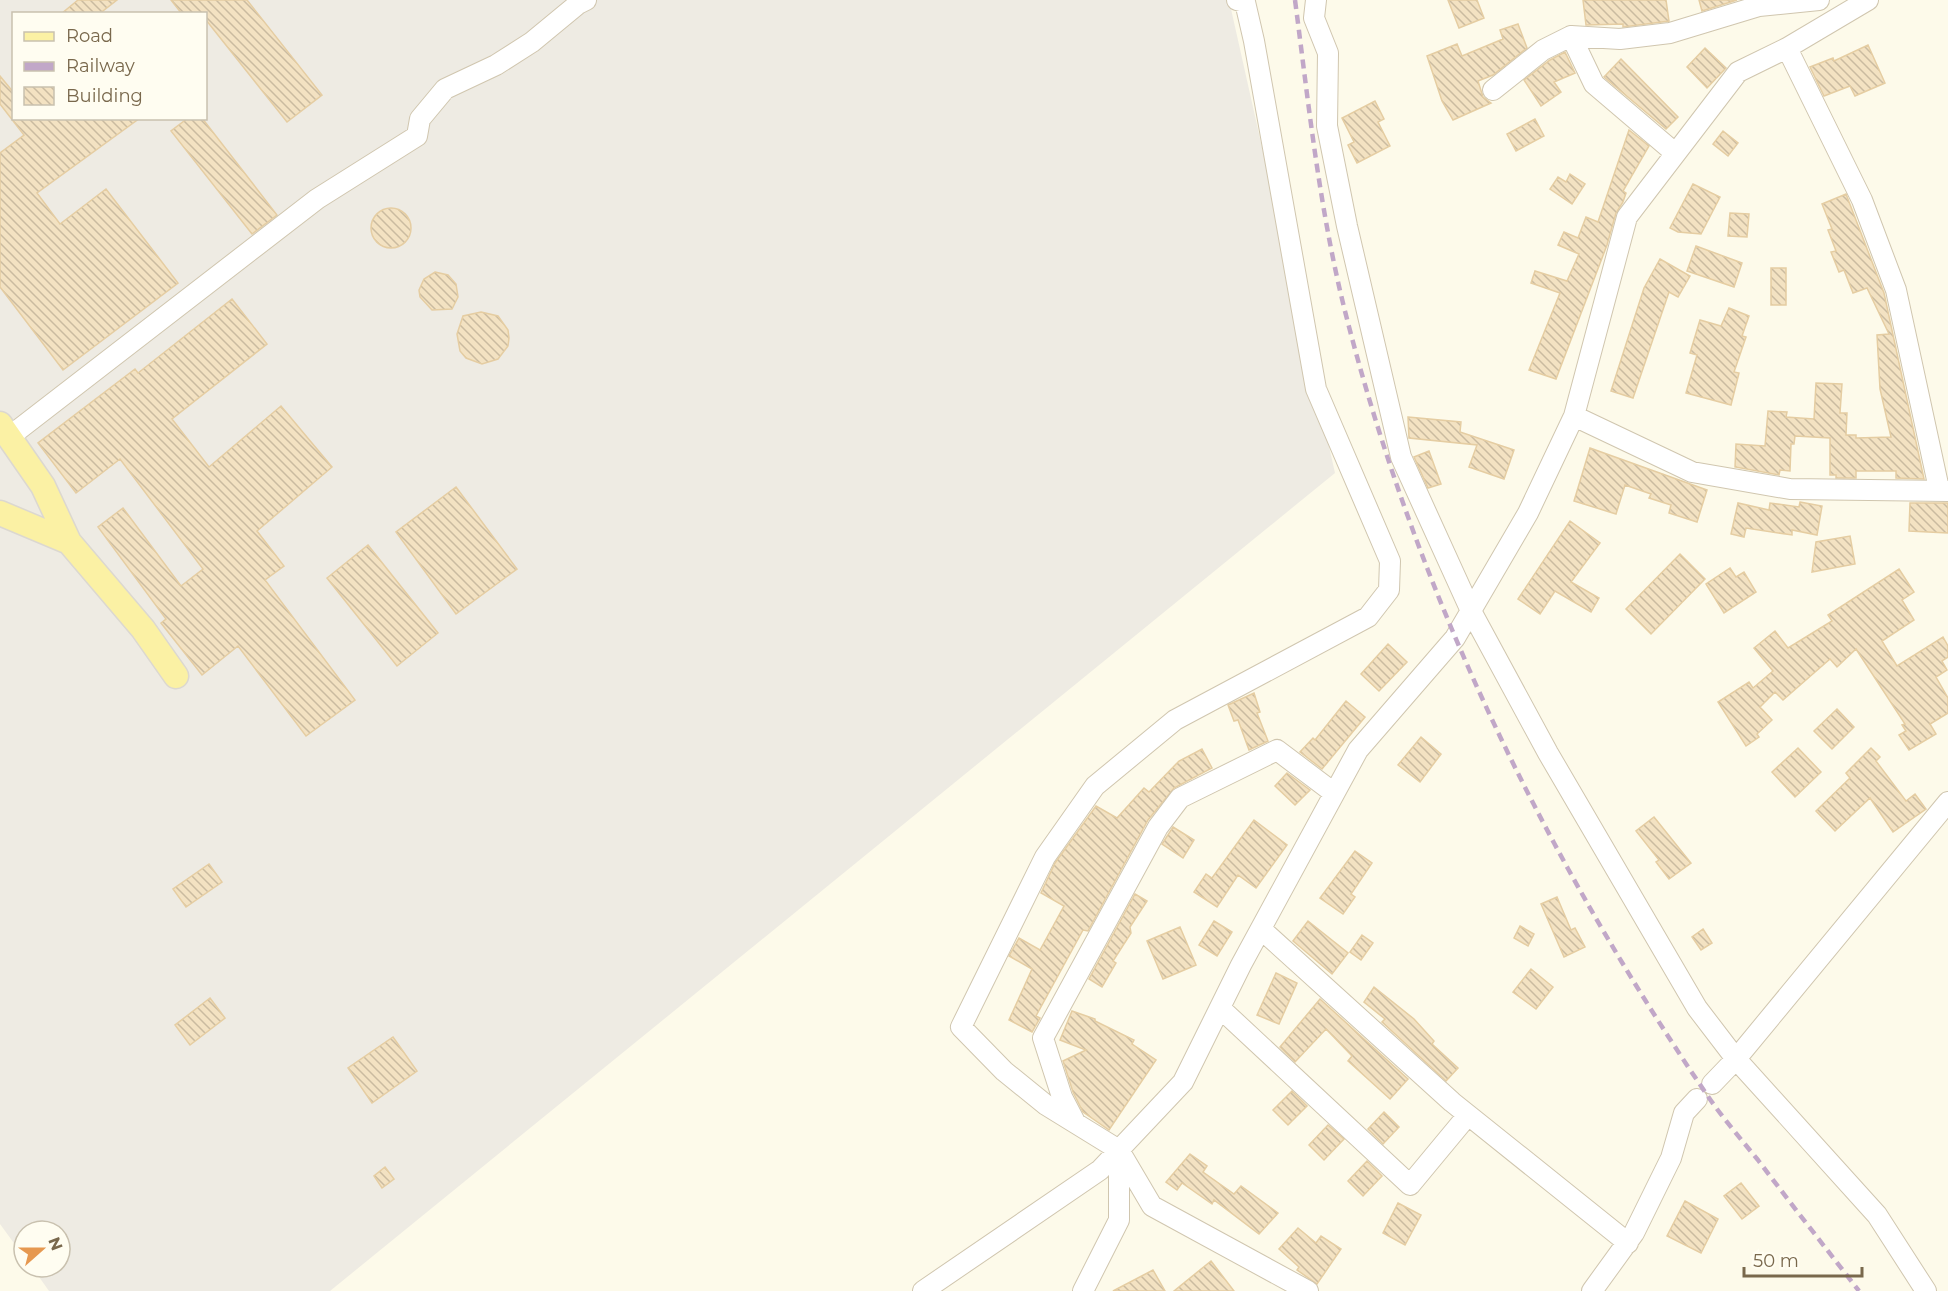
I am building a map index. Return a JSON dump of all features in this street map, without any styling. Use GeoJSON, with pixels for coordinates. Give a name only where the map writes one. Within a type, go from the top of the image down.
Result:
{"type":"FeatureCollection","features":[{"type":"Feature","properties":{"kind":"main road"},"geometry":{"type":"LineString","coordinates":[[4,430],[43,486],[69,542],[143,629],[176,676]]}},
{"type":"Feature","properties":{"kind":"main road"},"geometry":{"type":"LineString","coordinates":[[0,513],[69,542]]}},
{"type":"Feature","properties":{"kind":"street"},"geometry":{"type":"LineString","coordinates":[[4,430],[317,199],[417,135],[420,119],[445,89],[496,65],[532,42],[586,0]]}},
{"type":"Feature","properties":{"kind":"street"},"geometry":{"type":"LineString","coordinates":[[1236,0],[1245,2],[1254,41],[1316,389],[1390,561],[1389,590],[1368,617],[1175,720],[1095,786],[1045,857],[961,1027],[1004,1071],[1046,1105],[1119,1150],[1152,1206],[1308,1291]]}},
{"type":"Feature","properties":{"kind":"street"},"geometry":{"type":"LineString","coordinates":[[1316,0],[1314,18],[1328,53],[1327,126],[1347,226],[1401,457],[1471,611],[1548,753],[1697,1008],[1736,1059],[1877,1215],[1926,1291]]}},
{"type":"Feature","properties":{"kind":"street"},"geometry":{"type":"LineString","coordinates":[[1493,90],[1543,50],[1571,36],[1620,39],[1670,33],[1759,6],[1819,0]]}},
{"type":"Feature","properties":{"kind":"street"},"geometry":{"type":"LineString","coordinates":[[923,1291],[1100,1170],[1183,1082],[1261,929],[1358,750],[1455,638],[1528,513],[1574,416],[1627,217],[1738,72],[1787,48],[1868,0]]}},
{"type":"Feature","properties":{"kind":"street"},"geometry":{"type":"LineString","coordinates":[[1571,36],[1594,84],[1675,153]]}},
{"type":"Feature","properties":{"kind":"street"},"geometry":{"type":"LineString","coordinates":[[1574,416],[1692,472],[1791,489],[1943,490],[1896,290],[1862,200],[1787,48]]}},
{"type":"Feature","properties":{"kind":"street"},"geometry":{"type":"LineString","coordinates":[[1077,1124],[1062,1097],[1043,1038],[1158,827],[1180,798],[1277,750],[1334,793]]}},
{"type":"Feature","properties":{"kind":"street"},"geometry":{"type":"LineString","coordinates":[[1712,1084],[1736,1059],[1948,802]]}},
{"type":"Feature","properties":{"kind":"street"},"geometry":{"type":"LineString","coordinates":[[1261,929],[1468,1115],[1628,1243]]}},
{"type":"Feature","properties":{"kind":"street"},"geometry":{"type":"LineString","coordinates":[[1220,1008],[1410,1185],[1468,1115]]}},
{"type":"Feature","properties":{"kind":"street"},"geometry":{"type":"LineString","coordinates":[[1592,1291],[1628,1243],[1671,1158],[1684,1113],[1697,1099]]}},
{"type":"Feature","properties":{"kind":"street"},"geometry":{"type":"LineString","coordinates":[[1083,1291],[1119,1220],[1119,1150]]}},
{"type":"Feature","properties":{"kind":"shaded area"},"geometry":{"type":"Polygon","coordinates":[[[0,0],[1229,0],[1335,473],[330,1291],[49,1291],[40,1279],[72,1279],[72,1219],[12,1219],[12,1240],[0,1224],[0,0]]]}},
{"type":"Feature","properties":{"kind":"building"},"geometry":{"type":"Polygon","coordinates":[[[78,0],[117,0],[102,12],[63,12],[78,0]]]}},
{"type":"Feature","properties":{"kind":"building"},"geometry":{"type":"Polygon","coordinates":[[[171,0],[247,0],[322,95],[287,122],[207,21],[207,12],[180,12],[171,0]]]}},
{"type":"Feature","properties":{"kind":"building"},"geometry":{"type":"Polygon","coordinates":[[[1448,0],[1477,0],[1484,18],[1459,28],[1448,0]]]}},
{"type":"Feature","properties":{"kind":"building"},"geometry":{"type":"Polygon","coordinates":[[[1583,0],[1666,0],[1669,21],[1623,27],[1623,24],[1586,25],[1583,0]]]}},
{"type":"Feature","properties":{"kind":"building"},"geometry":{"type":"Polygon","coordinates":[[[1699,0],[1737,0],[1702,11],[1699,0]]]}},
{"type":"Feature","properties":{"kind":"building"},"geometry":{"type":"Polygon","coordinates":[[[1518,24],[1527,48],[1493,75],[1478,81],[1483,97],[1491,103],[1453,120],[1442,101],[1427,56],[1457,44],[1462,56],[1503,39],[1500,30],[1518,24]]]}},
{"type":"Feature","properties":{"kind":"building"},"geometry":{"type":"Polygon","coordinates":[[[1868,45],[1885,83],[1855,96],[1850,86],[1824,96],[1810,67],[1833,58],[1834,61],[1868,45]]]}},
{"type":"Feature","properties":{"kind":"building"},"geometry":{"type":"Polygon","coordinates":[[[1705,48],[1726,68],[1707,88],[1687,67],[1705,48]]]}},
{"type":"Feature","properties":{"kind":"building"},"geometry":{"type":"Polygon","coordinates":[[[1565,52],[1575,73],[1554,82],[1561,92],[1541,106],[1524,80],[1550,60],[1565,52]]]}},
{"type":"Feature","properties":{"kind":"building"},"geometry":{"type":"Polygon","coordinates":[[[1621,59],[1678,117],[1666,129],[1604,77],[1621,59]]]}},
{"type":"Feature","properties":{"kind":"building"},"geometry":{"type":"Polygon","coordinates":[[[0,76],[12,91],[12,120],[0,104],[0,76]]]}},
{"type":"Feature","properties":{"kind":"building"},"geometry":{"type":"Polygon","coordinates":[[[1375,101],[1384,119],[1378,122],[1390,146],[1357,163],[1348,145],[1354,142],[1342,118],[1375,101]]]}},
{"type":"Feature","properties":{"kind":"building"},"geometry":{"type":"Polygon","coordinates":[[[1535,119],[1544,136],[1516,151],[1507,134],[1535,119]]]}},
{"type":"Feature","properties":{"kind":"building"},"geometry":{"type":"Polygon","coordinates":[[[12,120],[137,120],[37,193],[60,224],[106,189],[178,283],[63,370],[0,287],[0,153],[24,135],[12,120]]]}},
{"type":"Feature","properties":{"kind":"building"},"geometry":{"type":"Polygon","coordinates":[[[185,120],[204,120],[277,215],[252,234],[171,131],[185,120]]]}},
{"type":"Feature","properties":{"kind":"building"},"geometry":{"type":"Polygon","coordinates":[[[1629,130],[1649,146],[1623,191],[1626,193],[1623,202],[1616,213],[1607,245],[1556,379],[1529,370],[1560,293],[1531,283],[1535,271],[1567,281],[1579,254],[1558,245],[1564,232],[1578,238],[1586,217],[1598,222],[1629,130]]]}},
{"type":"Feature","properties":{"kind":"building"},"geometry":{"type":"Polygon","coordinates":[[[1723,131],[1738,143],[1728,156],[1713,144],[1723,131]]]}},
{"type":"Feature","properties":{"kind":"building"},"geometry":{"type":"Polygon","coordinates":[[[1570,174],[1585,184],[1572,204],[1550,189],[1558,177],[1566,182],[1570,174]]]}},
{"type":"Feature","properties":{"kind":"building"},"geometry":{"type":"Polygon","coordinates":[[[1693,184],[1720,197],[1701,234],[1678,232],[1670,228],[1693,184]]]}},
{"type":"Feature","properties":{"kind":"building"},"geometry":{"type":"Polygon","coordinates":[[[1846,194],[1884,293],[1924,479],[1896,478],[1896,471],[1856,471],[1856,478],[1836,478],[1836,475],[1830,475],[1830,438],[1795,436],[1794,444],[1791,444],[1790,471],[1780,470],[1779,475],[1735,467],[1736,444],[1765,446],[1768,411],[1787,412],[1786,417],[1814,419],[1816,383],[1842,384],[1840,413],[1847,413],[1846,435],[1856,435],[1856,438],[1891,437],[1880,389],[1877,335],[1889,334],[1867,288],[1853,293],[1844,270],[1839,272],[1831,252],[1836,251],[1828,230],[1832,229],[1822,204],[1846,194]]]}},
{"type":"Feature","properties":{"kind":"building"},"geometry":{"type":"Polygon","coordinates":[[[391,208],[405,214],[411,228],[405,242],[391,248],[377,242],[371,228],[377,214],[391,208]]]}},
{"type":"Feature","properties":{"kind":"building"},"geometry":{"type":"Polygon","coordinates":[[[1730,213],[1749,214],[1747,237],[1728,236],[1730,213]]]}},
{"type":"Feature","properties":{"kind":"building"},"geometry":{"type":"Polygon","coordinates":[[[1696,246],[1742,263],[1734,287],[1687,271],[1696,246]]]}},
{"type":"Feature","properties":{"kind":"building"},"geometry":{"type":"Polygon","coordinates":[[[1660,259],[1690,276],[1678,297],[1669,292],[1633,398],[1611,391],[1644,288],[1660,259]]]}},
{"type":"Feature","properties":{"kind":"building"},"geometry":{"type":"Polygon","coordinates":[[[1771,268],[1786,268],[1786,305],[1771,305],[1771,268]]]}},
{"type":"Feature","properties":{"kind":"building"},"geometry":{"type":"Polygon","coordinates":[[[435,272],[448,275],[456,284],[458,297],[452,309],[432,310],[420,297],[419,290],[424,279],[435,272]]]}},
{"type":"Feature","properties":{"kind":"building"},"geometry":{"type":"Polygon","coordinates":[[[232,299],[267,344],[172,419],[209,467],[281,406],[332,467],[257,531],[284,566],[265,580],[355,700],[306,736],[238,646],[202,675],[161,623],[166,619],[98,527],[123,508],[181,586],[203,569],[120,459],[76,493],[38,443],[135,369],[138,373],[232,299]]]}},
{"type":"Feature","properties":{"kind":"building"},"geometry":{"type":"Polygon","coordinates":[[[1729,308],[1749,316],[1742,336],[1746,337],[1734,372],[1739,373],[1731,405],[1686,393],[1697,355],[1690,353],[1700,320],[1721,326],[1729,308]]]}},
{"type":"Feature","properties":{"kind":"building"},"geometry":{"type":"Polygon","coordinates":[[[481,312],[498,316],[508,330],[509,338],[508,346],[498,359],[482,364],[466,358],[460,351],[457,334],[463,316],[481,312]]]}},
{"type":"Feature","properties":{"kind":"building"},"geometry":{"type":"Polygon","coordinates":[[[1408,417],[1461,422],[1460,432],[1514,450],[1504,479],[1469,467],[1477,445],[1409,438],[1408,417]]]}},
{"type":"Feature","properties":{"kind":"building"},"geometry":{"type":"Polygon","coordinates":[[[1590,448],[1707,490],[1697,522],[1669,513],[1671,505],[1649,498],[1651,494],[1625,485],[1616,514],[1574,501],[1590,448]]]}},
{"type":"Feature","properties":{"kind":"building"},"geometry":{"type":"Polygon","coordinates":[[[1429,451],[1441,484],[1428,488],[1414,457],[1429,451]]]}},
{"type":"Feature","properties":{"kind":"building"},"geometry":{"type":"Polygon","coordinates":[[[456,487],[517,569],[456,614],[396,532],[456,487]]]}},
{"type":"Feature","properties":{"kind":"building"},"geometry":{"type":"Polygon","coordinates":[[[1800,502],[1822,506],[1817,535],[1792,530],[1792,535],[1746,528],[1744,537],[1731,534],[1738,503],[1769,510],[1770,503],[1799,507],[1800,502]]]}},
{"type":"Feature","properties":{"kind":"building"},"geometry":{"type":"Polygon","coordinates":[[[1910,503],[1948,503],[1948,533],[1909,531],[1910,503]]]}},
{"type":"Feature","properties":{"kind":"building"},"geometry":{"type":"Polygon","coordinates":[[[1570,521],[1600,543],[1571,582],[1599,598],[1591,612],[1555,591],[1540,614],[1518,599],[1570,521]]]}},
{"type":"Feature","properties":{"kind":"building"},"geometry":{"type":"Polygon","coordinates":[[[1850,536],[1855,564],[1812,572],[1816,542],[1850,536]]]}},
{"type":"Feature","properties":{"kind":"building"},"geometry":{"type":"Polygon","coordinates":[[[368,545],[438,633],[397,666],[327,578],[368,545]]]}},
{"type":"Feature","properties":{"kind":"building"},"geometry":{"type":"Polygon","coordinates":[[[1680,554],[1705,579],[1651,634],[1626,609],[1680,554]]]}},
{"type":"Feature","properties":{"kind":"building"},"geometry":{"type":"Polygon","coordinates":[[[1730,568],[1736,577],[1744,572],[1756,592],[1724,613],[1706,584],[1730,568]]]}},
{"type":"Feature","properties":{"kind":"building"},"geometry":{"type":"Polygon","coordinates":[[[1899,569],[1914,592],[1902,600],[1914,620],[1882,641],[1897,666],[1943,637],[1948,646],[1948,657],[1942,661],[1947,670],[1936,677],[1948,698],[1948,713],[1930,724],[1936,734],[1909,750],[1899,735],[1906,731],[1902,725],[1905,724],[1856,649],[1837,667],[1830,659],[1783,700],[1775,692],[1760,707],[1772,720],[1757,734],[1759,737],[1746,746],[1718,702],[1749,682],[1753,688],[1773,671],[1754,648],[1775,631],[1788,648],[1832,621],[1828,615],[1899,569]]]}},
{"type":"Feature","properties":{"kind":"building"},"geometry":{"type":"Polygon","coordinates":[[[1388,644],[1407,662],[1379,691],[1361,674],[1388,644]]]}},
{"type":"Feature","properties":{"kind":"building"},"geometry":{"type":"Polygon","coordinates":[[[1254,693],[1260,712],[1257,713],[1268,741],[1249,750],[1238,720],[1234,721],[1228,705],[1254,693]]]}},
{"type":"Feature","properties":{"kind":"building"},"geometry":{"type":"Polygon","coordinates":[[[1346,701],[1365,717],[1322,769],[1300,752],[1313,738],[1315,740],[1346,701]]]}},
{"type":"Feature","properties":{"kind":"building"},"geometry":{"type":"Polygon","coordinates":[[[1837,709],[1854,727],[1832,749],[1814,731],[1837,709]]]}},
{"type":"Feature","properties":{"kind":"building"},"geometry":{"type":"Polygon","coordinates":[[[1421,737],[1441,754],[1420,782],[1398,765],[1421,737]]]}},
{"type":"Feature","properties":{"kind":"building"},"geometry":{"type":"Polygon","coordinates":[[[1798,748],[1821,772],[1795,797],[1772,772],[1798,748]]]}},
{"type":"Feature","properties":{"kind":"building"},"geometry":{"type":"Polygon","coordinates":[[[1871,748],[1880,757],[1876,761],[1906,801],[1915,794],[1926,809],[1893,832],[1870,798],[1835,831],[1816,811],[1850,778],[1846,773],[1871,748]]]}},
{"type":"Feature","properties":{"kind":"building"},"geometry":{"type":"Polygon","coordinates":[[[1202,749],[1212,768],[1174,788],[1148,820],[1088,931],[1083,930],[1036,1016],[1040,1018],[1032,1032],[1009,1020],[1032,969],[1009,956],[1019,938],[1040,950],[1064,906],[1041,893],[1055,863],[1096,806],[1117,818],[1144,788],[1149,792],[1179,761],[1202,749]]]}},
{"type":"Feature","properties":{"kind":"building"},"geometry":{"type":"Polygon","coordinates":[[[1287,773],[1310,790],[1295,805],[1275,786],[1287,773]]]}},
{"type":"Feature","properties":{"kind":"building"},"geometry":{"type":"Polygon","coordinates":[[[1654,817],[1691,863],[1669,879],[1656,862],[1659,860],[1636,831],[1654,817]]]}},
{"type":"Feature","properties":{"kind":"building"},"geometry":{"type":"Polygon","coordinates":[[[1254,820],[1287,845],[1256,888],[1238,875],[1217,907],[1194,892],[1206,874],[1212,878],[1254,820]]]}},
{"type":"Feature","properties":{"kind":"building"},"geometry":{"type":"Polygon","coordinates":[[[1173,827],[1194,840],[1183,858],[1162,844],[1173,827]]]}},
{"type":"Feature","properties":{"kind":"building"},"geometry":{"type":"Polygon","coordinates":[[[1355,851],[1372,863],[1351,894],[1355,897],[1343,914],[1320,898],[1355,851]]]}},
{"type":"Feature","properties":{"kind":"building"},"geometry":{"type":"Polygon","coordinates":[[[209,864],[222,882],[186,907],[173,889],[209,864]]]}},
{"type":"Feature","properties":{"kind":"building"},"geometry":{"type":"Polygon","coordinates":[[[1135,894],[1147,901],[1130,927],[1131,933],[1113,961],[1116,963],[1102,987],[1089,979],[1135,894]]]}},
{"type":"Feature","properties":{"kind":"building"},"geometry":{"type":"Polygon","coordinates":[[[1557,897],[1571,930],[1575,928],[1585,947],[1564,957],[1541,904],[1557,897]]]}},
{"type":"Feature","properties":{"kind":"building"},"geometry":{"type":"Polygon","coordinates":[[[1214,921],[1232,932],[1217,956],[1199,945],[1214,921]]]}},
{"type":"Feature","properties":{"kind":"building"},"geometry":{"type":"Polygon","coordinates":[[[1308,921],[1348,953],[1332,974],[1293,941],[1308,921]]]}},
{"type":"Feature","properties":{"kind":"building"},"geometry":{"type":"Polygon","coordinates":[[[1520,926],[1534,934],[1528,946],[1514,938],[1520,926]]]}},
{"type":"Feature","properties":{"kind":"building"},"geometry":{"type":"Polygon","coordinates":[[[1180,927],[1196,965],[1163,979],[1147,941],[1180,927]]]}},
{"type":"Feature","properties":{"kind":"building"},"geometry":{"type":"Polygon","coordinates":[[[1703,929],[1712,943],[1701,950],[1692,937],[1703,929]]]}},
{"type":"Feature","properties":{"kind":"building"},"geometry":{"type":"Polygon","coordinates":[[[1362,935],[1373,943],[1361,960],[1350,952],[1362,935]]]}},
{"type":"Feature","properties":{"kind":"building"},"geometry":{"type":"Polygon","coordinates":[[[1531,969],[1553,987],[1536,1009],[1513,992],[1531,969]]]}},
{"type":"Feature","properties":{"kind":"building"},"geometry":{"type":"Polygon","coordinates":[[[1276,973],[1297,983],[1279,1024],[1257,1015],[1276,973]]]}},
{"type":"Feature","properties":{"kind":"building"},"geometry":{"type":"Polygon","coordinates":[[[1374,987],[1414,1019],[1434,1041],[1432,1044],[1458,1068],[1446,1081],[1382,1022],[1385,1019],[1364,1002],[1374,987]]]}},
{"type":"Feature","properties":{"kind":"building"},"geometry":{"type":"Polygon","coordinates":[[[210,998],[225,1018],[190,1045],[175,1025],[210,998]]]}},
{"type":"Feature","properties":{"kind":"building"},"geometry":{"type":"Polygon","coordinates":[[[1320,999],[1408,1079],[1390,1099],[1348,1061],[1352,1056],[1326,1029],[1295,1062],[1280,1047],[1320,999]]]}},
{"type":"Feature","properties":{"kind":"building"},"geometry":{"type":"Polygon","coordinates":[[[1072,1011],[1095,1019],[1134,1040],[1132,1044],[1156,1060],[1109,1130],[1083,1112],[1073,1092],[1063,1061],[1086,1050],[1060,1040],[1072,1011]]]}},
{"type":"Feature","properties":{"kind":"building"},"geometry":{"type":"Polygon","coordinates":[[[393,1037],[417,1071],[372,1103],[348,1068],[393,1037]]]}},
{"type":"Feature","properties":{"kind":"building"},"geometry":{"type":"Polygon","coordinates":[[[1292,1091],[1307,1106],[1288,1125],[1273,1110],[1292,1091]]]}},
{"type":"Feature","properties":{"kind":"building"},"geometry":{"type":"Polygon","coordinates":[[[1384,1112],[1399,1127],[1383,1144],[1368,1129],[1384,1112]]]}},
{"type":"Feature","properties":{"kind":"building"},"geometry":{"type":"Polygon","coordinates":[[[1328,1125],[1344,1139],[1324,1160],[1309,1145],[1328,1125]]]}},
{"type":"Feature","properties":{"kind":"building"},"geometry":{"type":"Polygon","coordinates":[[[1190,1154],[1207,1166],[1203,1172],[1234,1194],[1241,1186],[1278,1213],[1259,1234],[1214,1200],[1212,1204],[1182,1183],[1177,1190],[1166,1182],[1190,1154]]]}},
{"type":"Feature","properties":{"kind":"building"},"geometry":{"type":"Polygon","coordinates":[[[1367,1161],[1382,1176],[1363,1196],[1348,1181],[1367,1161]]]}},
{"type":"Feature","properties":{"kind":"building"},"geometry":{"type":"Polygon","coordinates":[[[385,1167],[394,1179],[382,1188],[374,1176],[385,1167]]]}},
{"type":"Feature","properties":{"kind":"building"},"geometry":{"type":"Polygon","coordinates":[[[1741,1183],[1759,1206],[1742,1219],[1724,1196],[1741,1183]]]}},
{"type":"Feature","properties":{"kind":"building"},"geometry":{"type":"Polygon","coordinates":[[[1685,1201],[1718,1219],[1701,1253],[1667,1236],[1685,1201]]]}},
{"type":"Feature","properties":{"kind":"building"},"geometry":{"type":"Polygon","coordinates":[[[1398,1203],[1421,1215],[1405,1245],[1383,1233],[1398,1203]]]}},
{"type":"Feature","properties":{"kind":"building"},"geometry":{"type":"Polygon","coordinates":[[[1298,1228],[1316,1243],[1321,1236],[1341,1249],[1317,1284],[1297,1270],[1299,1267],[1279,1249],[1298,1228]]]}},
{"type":"Feature","properties":{"kind":"building"},"geometry":{"type":"Polygon","coordinates":[[[1211,1261],[1234,1291],[1174,1291],[1211,1261]]]}},
{"type":"Feature","properties":{"kind":"building"},"geometry":{"type":"Polygon","coordinates":[[[1153,1270],[1165,1291],[1113,1291],[1153,1270]]]}},
{"type":"Feature","properties":{"kind":"railway"},"geometry":{"type":"LineString","coordinates":[[1295,0],[1322,201],[1347,319],[1376,422],[1410,523],[1449,623],[1540,817],[1592,911],[1647,1002],[1718,1110],[1859,1291]]}}]}
